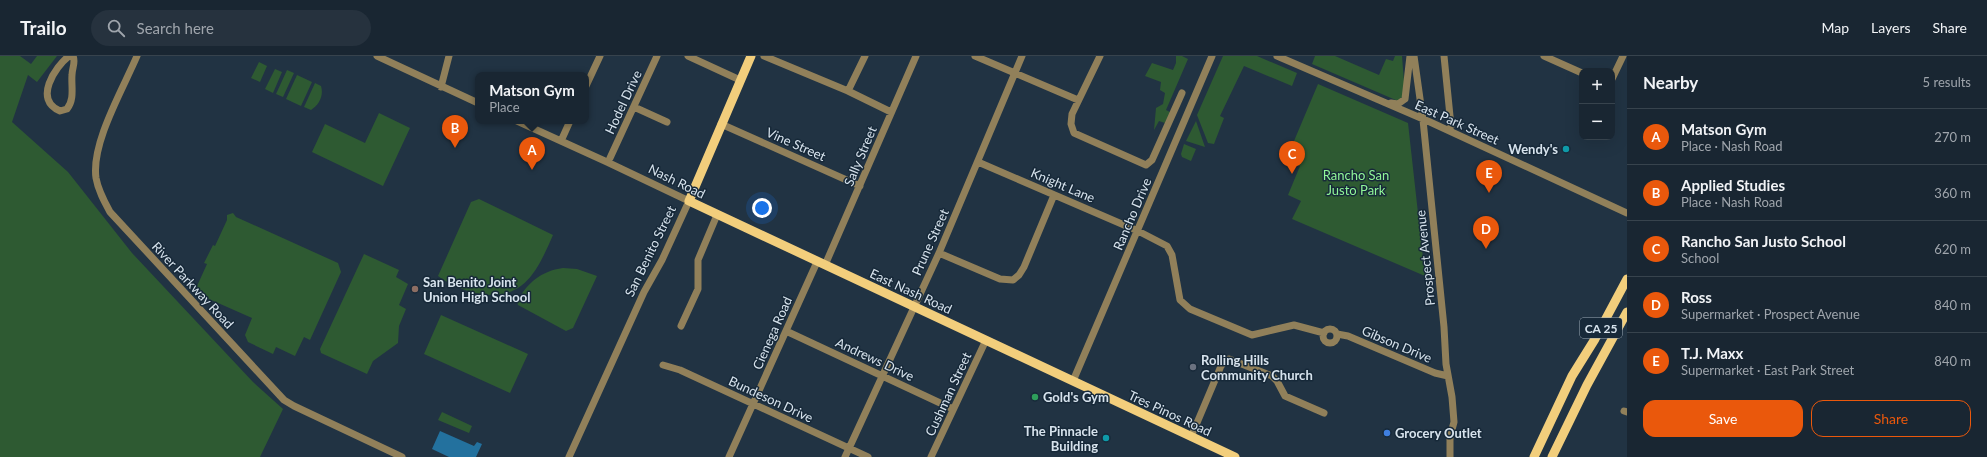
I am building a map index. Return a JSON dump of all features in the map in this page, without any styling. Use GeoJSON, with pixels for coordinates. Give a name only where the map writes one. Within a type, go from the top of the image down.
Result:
{"type":"FeatureCollection","features":[{"type":"Feature","properties":{"kind":"main road","name":"San Benito Street"},"geometry":{"type":"LineString","coordinates":[[688,201],[751,56]]}},
{"type":"Feature","properties":{"kind":"main road","name":"Nash Road"},"geometry":{"type":"LineString","coordinates":[[688,201],[821,263]]}},
{"type":"Feature","properties":{"kind":"main road","name":"East Nash Road"},"geometry":{"type":"LineString","coordinates":[[821,263],[986,340]]}},
{"type":"Feature","properties":{"kind":"main road","name":"CA 25"},"geometry":{"type":"LineString","coordinates":[[1534,457],[1572,376],[1595,338],[1627,279]]}},
{"type":"Feature","properties":{"kind":"main road","name":"CA 25"},"geometry":{"type":"LineString","coordinates":[[1552,457],[1587,385],[1627,312]]}},
{"type":"Feature","properties":{"kind":"main road","name":"Tres Pinos Road"},"geometry":{"type":"LineString","coordinates":[[986,340],[1191,438],[1235,457]]}},
{"type":"Feature","properties":{"kind":"street"},"geometry":{"type":"LineString","coordinates":[[69,56],[57,70],[47,88],[47,97],[50,104],[60,111],[67,109],[71,101],[73,56]]}},
{"type":"Feature","properties":{"kind":"street","name":"River Parkway Road"},"geometry":{"type":"LineString","coordinates":[[137,56],[98,144],[96,178],[101,196],[110,212],[284,400],[402,457]]}},
{"type":"Feature","properties":{"kind":"street"},"geometry":{"type":"LineString","coordinates":[[377,56],[475,102]]}},
{"type":"Feature","properties":{"kind":"street"},"geometry":{"type":"LineString","coordinates":[[441,86],[449,56]]}},
{"type":"Feature","properties":{"kind":"street"},"geometry":{"type":"LineString","coordinates":[[589,80],[600,56]]}},
{"type":"Feature","properties":{"kind":"street","name":"Hodel Drive"},"geometry":{"type":"LineString","coordinates":[[610,158],[657,56]]}},
{"type":"Feature","properties":{"kind":"street"},"geometry":{"type":"LineString","coordinates":[[688,56],[740,80]]}},
{"type":"Feature","properties":{"kind":"street"},"geometry":{"type":"LineString","coordinates":[[764,56],[848,91],[892,112]]}},
{"type":"Feature","properties":{"kind":"street"},"geometry":{"type":"LineString","coordinates":[[848,91],[865,56]]}},
{"type":"Feature","properties":{"kind":"street","name":"Sally Street"},"geometry":{"type":"LineString","coordinates":[[821,263],[860,186],[916,56]]}},
{"type":"Feature","properties":{"kind":"street"},"geometry":{"type":"LineString","coordinates":[[975,56],[1078,100]]}},
{"type":"Feature","properties":{"kind":"street","name":"Prune Street"},"geometry":{"type":"LineString","coordinates":[[845,457],[913,306],[939,253],[1022,56]]}},
{"type":"Feature","properties":{"kind":"street"},"geometry":{"type":"LineString","coordinates":[[1100,56],[1072,114],[1071,124],[1074,133],[1146,165],[1152,160],[1182,93]]}},
{"type":"Feature","properties":{"kind":"street","name":"Rancho Drive"},"geometry":{"type":"LineString","coordinates":[[1074,381],[1212,56]]}},
{"type":"Feature","properties":{"kind":"street","name":"East Park Street"},"geometry":{"type":"LineString","coordinates":[[1277,56],[1482,146],[1627,213]]}},
{"type":"Feature","properties":{"kind":"street"},"geometry":{"type":"LineString","coordinates":[[1382,102],[1398,104],[1406,99],[1410,56]]}},
{"type":"Feature","properties":{"kind":"street","name":"Prospect Avenue"},"geometry":{"type":"LineString","coordinates":[[1414,56],[1423,120],[1448,376],[1454,414],[1453,428],[1450,437],[1450,457]]}},
{"type":"Feature","properties":{"kind":"street"},"geometry":{"type":"LineString","coordinates":[[1444,56],[1451,126]]}},
{"type":"Feature","properties":{"kind":"street"},"geometry":{"type":"LineString","coordinates":[[1544,56],[1579,72]]}},
{"type":"Feature","properties":{"kind":"street"},"geometry":{"type":"LineString","coordinates":[[1615,72],[1623,56]]}},
{"type":"Feature","properties":{"kind":"street"},"geometry":{"type":"LineString","coordinates":[[634,107],[667,122]]}},
{"type":"Feature","properties":{"kind":"street"},"geometry":{"type":"LineString","coordinates":[[1172,116],[1184,122]]}},
{"type":"Feature","properties":{"kind":"street","name":"Nash Road"},"geometry":{"type":"LineString","coordinates":[[524,124],[688,201]]}},
{"type":"Feature","properties":{"kind":"street"},"geometry":{"type":"LineString","coordinates":[[562,141],[569,124]]}},
{"type":"Feature","properties":{"kind":"street","name":"Vine Street"},"geometry":{"type":"LineString","coordinates":[[721,124],[860,186]]}},
{"type":"Feature","properties":{"kind":"street","name":"Knight Lane"},"geometry":{"type":"LineString","coordinates":[[978,162],[1138,231]]}},
{"type":"Feature","properties":{"kind":"street"},"geometry":{"type":"LineString","coordinates":[[939,253],[1000,280],[1013,280],[1019,275],[1024,267],[1054,195]]}},
{"type":"Feature","properties":{"kind":"street","name":"San Benito Street"},"geometry":{"type":"LineString","coordinates":[[569,457],[644,292],[662,260],[688,201]]}},
{"type":"Feature","properties":{"kind":"street"},"geometry":{"type":"LineString","coordinates":[[681,326],[692,305],[698,286],[698,260],[717,215]]}},
{"type":"Feature","properties":{"kind":"street"},"geometry":{"type":"LineString","coordinates":[[1138,231],[1163,244],[1170,250],[1180,300],[1190,310],[1252,335],[1294,325],[1324,333],[1331,329],[1337,334],[1335,340],[1329,342],[1324,340],[1324,333]]}},
{"type":"Feature","properties":{"kind":"street","name":"Cienega Road"},"geometry":{"type":"LineString","coordinates":[[729,457],[786,331],[821,263]]}},
{"type":"Feature","properties":{"kind":"street","name":"Andrews Drive"},"geometry":{"type":"LineString","coordinates":[[786,331],[953,409]]}},
{"type":"Feature","properties":{"kind":"street","name":"Gibson Drive"},"geometry":{"type":"LineString","coordinates":[[1337,334],[1348,336],[1436,373],[1448,376]]}},
{"type":"Feature","properties":{"kind":"street","name":"Cushman Street"},"geometry":{"type":"LineString","coordinates":[[931,457],[986,340]]}},
{"type":"Feature","properties":{"kind":"street"},"geometry":{"type":"LineString","coordinates":[[1191,438],[1221,366],[1224,361],[1229,359],[1272,376],[1277,381],[1285,396],[1324,413]]}},
{"type":"Feature","properties":{"kind":"street","name":"Bundeson Drive"},"geometry":{"type":"LineString","coordinates":[[663,365],[680,370],[868,457]]}},
{"type":"Feature","properties":{"kind":"green space"},"geometry":{"type":"Polygon","coordinates":[[[0,56],[20,56],[31,64],[37,56],[57,56],[37,82],[28,75],[12,122],[68,172],[132,253],[253,382],[283,409],[260,457],[0,457],[0,56]]]}},
{"type":"Feature","properties":{"kind":"green space"},"geometry":{"type":"Polygon","coordinates":[[[1176,56],[1182,56],[1188,59],[1166,110],[1170,112],[1165,123],[1159,121],[1154,130],[1156,108],[1163,104],[1165,93],[1160,90],[1161,82],[1145,76],[1152,63],[1173,70],[1176,63],[1176,56]]]}},
{"type":"Feature","properties":{"kind":"green space"},"geometry":{"type":"Polygon","coordinates":[[[1223,56],[1257,56],[1297,73],[1292,86],[1244,66],[1220,116],[1224,118],[1214,144],[1208,143],[1197,115],[1223,56]]]}},
{"type":"Feature","properties":{"kind":"green space"},"geometry":{"type":"Polygon","coordinates":[[[1315,56],[1335,56],[1379,75],[1386,59],[1393,61],[1395,56],[1402,56],[1405,94],[1398,101],[1312,64],[1315,56]]]}},
{"type":"Feature","properties":{"kind":"green space"},"geometry":{"type":"Polygon","coordinates":[[[259,62],[267,66],[260,82],[251,78],[259,62]]]}},
{"type":"Feature","properties":{"kind":"green space"},"geometry":{"type":"Polygon","coordinates":[[[275,69],[282,72],[273,93],[265,89],[275,69]]]}},
{"type":"Feature","properties":{"kind":"green space"},"geometry":{"type":"Polygon","coordinates":[[[287,70],[294,73],[283,97],[276,94],[287,70]]]}},
{"type":"Feature","properties":{"kind":"green space"},"geometry":{"type":"Polygon","coordinates":[[[297,75],[312,82],[301,106],[286,99],[297,75]]]}},
{"type":"Feature","properties":{"kind":"green space"},"geometry":{"type":"Polygon","coordinates":[[[315,83],[321,86],[322,93],[318,103],[311,110],[304,107],[315,83]]]}},
{"type":"Feature","properties":{"kind":"green space","name":"Rancho San Justo Park"},"geometry":{"type":"Polygon","coordinates":[[[1318,84],[1408,123],[1425,276],[1292,219],[1301,201],[1288,195],[1300,166],[1286,160],[1318,84]]]}},
{"type":"Feature","properties":{"kind":"green space"},"geometry":{"type":"Polygon","coordinates":[[[379,113],[410,128],[383,186],[312,152],[325,124],[365,143],[379,113]]]}},
{"type":"Feature","properties":{"kind":"green space"},"geometry":{"type":"Polygon","coordinates":[[[1196,121],[1205,147],[1186,141],[1196,121]]]}},
{"type":"Feature","properties":{"kind":"green space"},"geometry":{"type":"Polygon","coordinates":[[[1184,144],[1196,149],[1191,161],[1182,157],[1181,154],[1184,144]]]}},
{"type":"Feature","properties":{"kind":"green space"},"geometry":{"type":"Polygon","coordinates":[[[479,199],[553,235],[542,260],[528,280],[508,293],[495,295],[474,293],[453,285],[438,276],[471,202],[479,199]]]}},
{"type":"Feature","properties":{"kind":"green space"},"geometry":{"type":"Polygon","coordinates":[[[233,213],[236,217],[338,263],[341,272],[310,340],[304,337],[295,356],[276,347],[273,354],[248,342],[245,335],[252,318],[200,295],[197,286],[207,264],[204,263],[213,245],[215,246],[227,220],[227,215],[233,213]]]}},
{"type":"Feature","properties":{"kind":"green space"},"geometry":{"type":"Polygon","coordinates":[[[364,254],[399,270],[396,277],[408,284],[399,305],[406,309],[399,326],[398,343],[373,361],[367,374],[321,353],[320,349],[364,254]]]}},
{"type":"Feature","properties":{"kind":"green space"},"geometry":{"type":"Polygon","coordinates":[[[563,268],[577,269],[597,276],[573,328],[566,331],[518,305],[517,302],[525,289],[541,275],[563,268]]]}},
{"type":"Feature","properties":{"kind":"green space"},"geometry":{"type":"Polygon","coordinates":[[[441,315],[528,354],[510,393],[424,354],[441,315]]]}},
{"type":"Feature","properties":{"kind":"green space"},"geometry":{"type":"Polygon","coordinates":[[[442,412],[472,426],[469,433],[438,420],[442,412]]]}},
{"type":"Feature","properties":{"kind":"water"},"geometry":{"type":"Polygon","coordinates":[[[440,431],[474,446],[477,442],[482,444],[476,457],[449,457],[432,449],[440,431]]]}},
{"type":"Feature","properties":{"kind":"place","name":"Applied Studies"},"geometry":{"type":"Point","coordinates":[455,148]}},
{"type":"Feature","properties":{"kind":"place","name":"Wendy's"},"geometry":{"type":"Point","coordinates":[1566,149]}},
{"type":"Feature","properties":{"kind":"place","name":"Matson Gym"},"geometry":{"type":"Point","coordinates":[532,170]}},
{"type":"Feature","properties":{"kind":"place","name":"Rancho San Justo School"},"geometry":{"type":"Point","coordinates":[1292,174]}},
{"type":"Feature","properties":{"kind":"place","name":"T.J. Maxx"},"geometry":{"type":"Point","coordinates":[1489,193]}},
{"type":"Feature","properties":{"kind":"place","name":"Ross"},"geometry":{"type":"Point","coordinates":[1486,249]}},
{"type":"Feature","properties":{"kind":"place","name":"San Benito Joint Union High School"},"geometry":{"type":"Point","coordinates":[415,289]}},
{"type":"Feature","properties":{"kind":"place","name":"Rolling Hills Community Church"},"geometry":{"type":"Point","coordinates":[1193,367]}},
{"type":"Feature","properties":{"kind":"place","name":"Gold's Gym"},"geometry":{"type":"Point","coordinates":[1035,397]}},
{"type":"Feature","properties":{"kind":"place","name":"Grocery Outlet"},"geometry":{"type":"Point","coordinates":[1387,433]}},
{"type":"Feature","properties":{"kind":"place","name":"The Pinnacle Building"},"geometry":{"type":"Point","coordinates":[1106,438]}}]}
